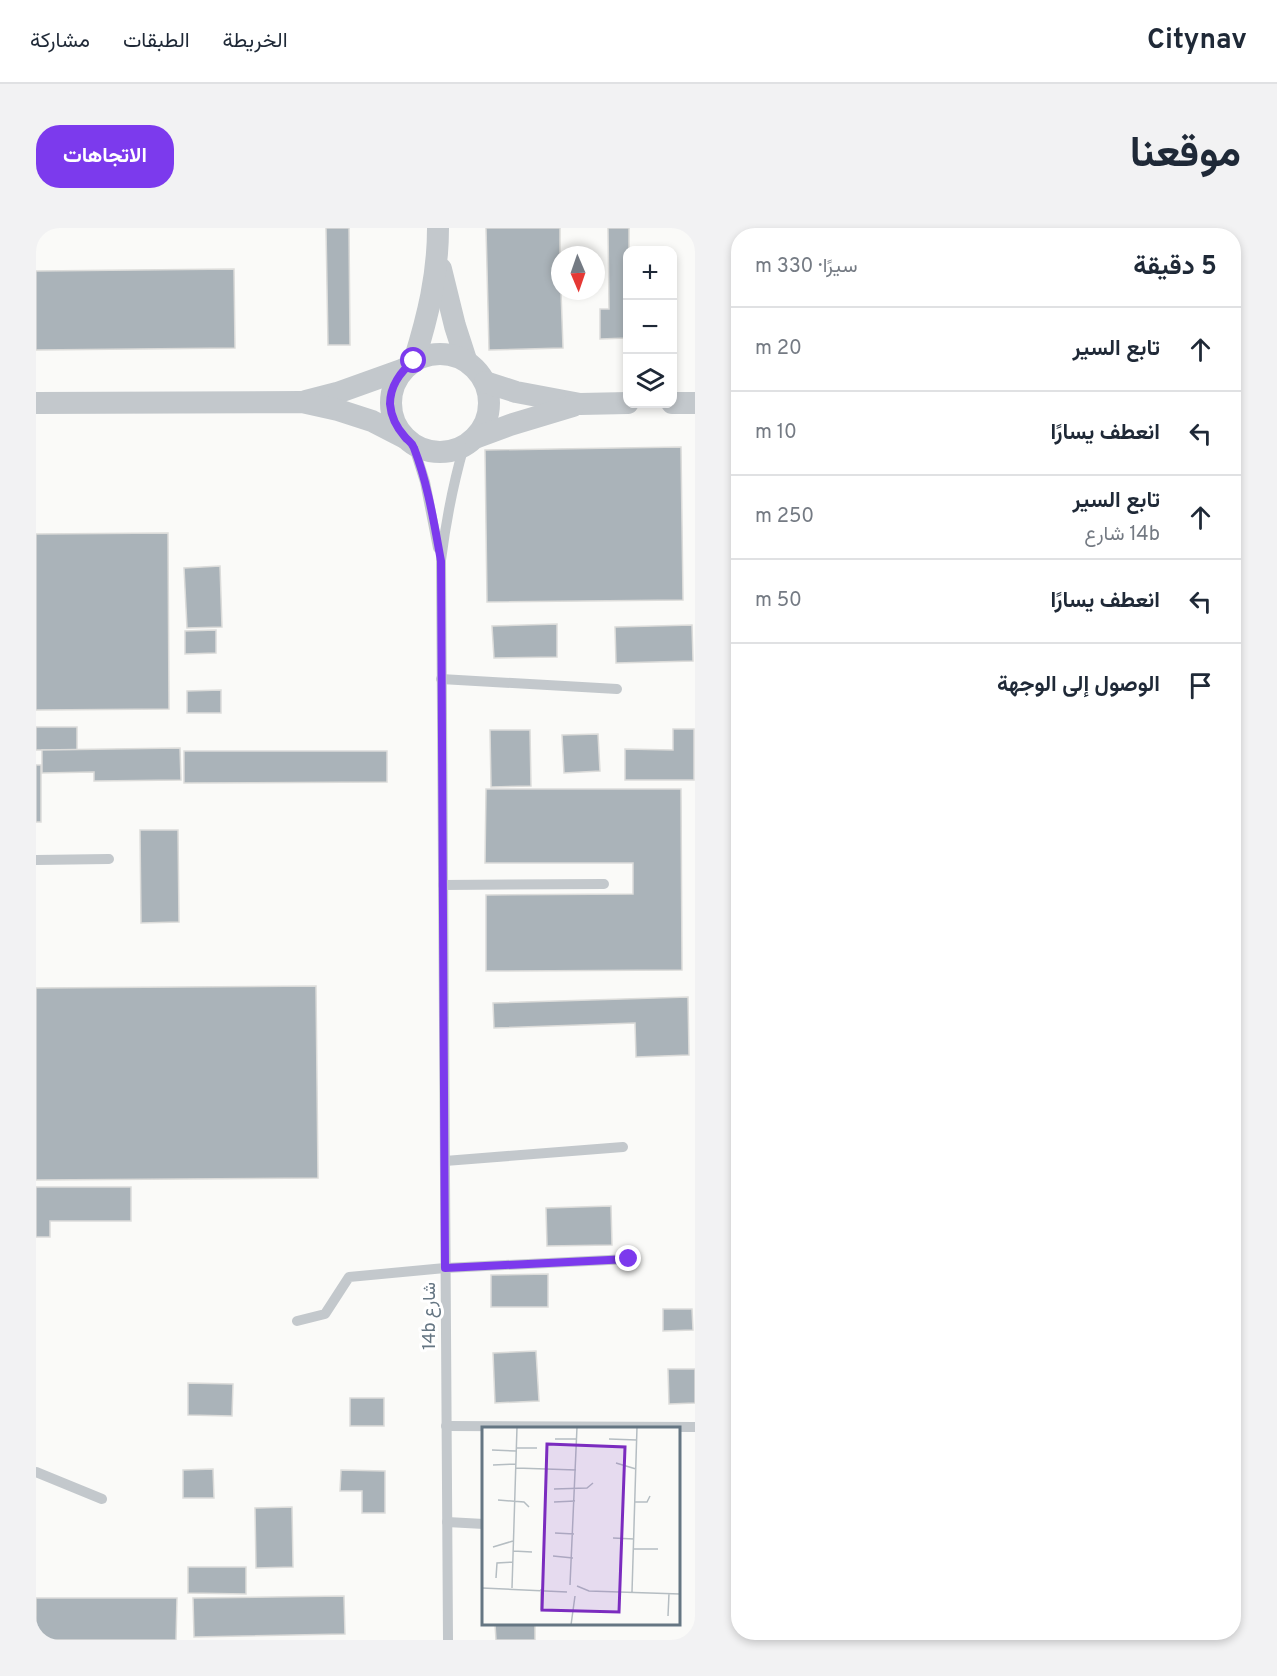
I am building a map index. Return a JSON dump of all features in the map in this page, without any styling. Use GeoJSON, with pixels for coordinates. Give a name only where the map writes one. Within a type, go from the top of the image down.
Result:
{"type":"FeatureCollection","features":[{"type":"Feature","properties":{"kind":"street"},"geometry":{"type":"LineString","coordinates":[[409,441],[394,422],[390,404],[394,385],[409,365],[430,303],[438,256],[438,228]]}},
{"type":"Feature","properties":{"kind":"street"},"geometry":{"type":"LineString","coordinates":[[438,256],[445,291],[466,360]]}},
{"type":"Feature","properties":{"kind":"street"},"geometry":{"type":"LineString","coordinates":[[302,402],[337,393],[409,365],[426,355],[440,353],[454,355],[466,360],[477,370],[485,382],[489,396],[489,411],[484,426],[469,442]]}},
{"type":"Feature","properties":{"kind":"street"},"geometry":{"type":"LineString","coordinates":[[485,382],[516,392],[580,404],[623,403]]}},
{"type":"Feature","properties":{"kind":"street"},"geometry":{"type":"LineString","coordinates":[[36,404],[302,402],[372,420],[429,451],[447,452],[518,422],[580,404]]}},
{"type":"Feature","properties":{"kind":"street"},"geometry":{"type":"LineString","coordinates":[[677,403],[695,403]]}},
{"type":"Feature","properties":{"kind":"lane","name":"14b شارع"},"geometry":{"type":"LineString","coordinates":[[409,441],[427,492],[441,561]]}},
{"type":"Feature","properties":{"kind":"lane","name":"14b شارع"},"geometry":{"type":"LineString","coordinates":[[448,1640],[441,561],[448,512],[469,442]]}},
{"type":"Feature","properties":{"kind":"lane"},"geometry":{"type":"LineString","coordinates":[[441,679],[617,689]]}},
{"type":"Feature","properties":{"kind":"lane"},"geometry":{"type":"LineString","coordinates":[[36,860],[109,859]]}},
{"type":"Feature","properties":{"kind":"lane"},"geometry":{"type":"LineString","coordinates":[[443,885],[604,884]]}},
{"type":"Feature","properties":{"kind":"lane"},"geometry":{"type":"LineString","coordinates":[[445,1161],[623,1147]]}},
{"type":"Feature","properties":{"kind":"lane"},"geometry":{"type":"LineString","coordinates":[[297,1321],[325,1314],[349,1277],[445,1268],[629,1259]]}},
{"type":"Feature","properties":{"kind":"lane"},"geometry":{"type":"LineString","coordinates":[[446,1426],[695,1426]]}},
{"type":"Feature","properties":{"kind":"lane"},"geometry":{"type":"LineString","coordinates":[[36,1472],[102,1499]]}},
{"type":"Feature","properties":{"kind":"lane"},"geometry":{"type":"LineString","coordinates":[[447,1522],[482,1524]]}},
{"type":"Feature","properties":{"kind":"building"},"geometry":{"type":"Polygon","coordinates":[[[326,228],[349,228],[350,345],[328,345],[326,228]]]}},
{"type":"Feature","properties":{"kind":"building"},"geometry":{"type":"Polygon","coordinates":[[[486,228],[560,228],[560,246],[551,246],[551,300],[561,300],[563,348],[489,350],[486,228]]]}},
{"type":"Feature","properties":{"kind":"building"},"geometry":{"type":"Polygon","coordinates":[[[608,228],[629,228],[629,246],[623,246],[623,338],[600,339],[600,309],[609,309],[608,228]]]}},
{"type":"Feature","properties":{"kind":"building"},"geometry":{"type":"Polygon","coordinates":[[[234,269],[235,348],[36,350],[36,271],[234,269]]]}},
{"type":"Feature","properties":{"kind":"building"},"geometry":{"type":"Polygon","coordinates":[[[681,447],[683,600],[487,602],[485,450],[681,447]]]}},
{"type":"Feature","properties":{"kind":"building"},"geometry":{"type":"Polygon","coordinates":[[[168,533],[169,709],[36,710],[36,534],[168,533]]]}},
{"type":"Feature","properties":{"kind":"building"},"geometry":{"type":"Polygon","coordinates":[[[220,566],[222,627],[187,628],[184,568],[220,566]]]}},
{"type":"Feature","properties":{"kind":"building"},"geometry":{"type":"Polygon","coordinates":[[[557,624],[557,657],[494,658],[492,626],[557,624]]]}},
{"type":"Feature","properties":{"kind":"building"},"geometry":{"type":"Polygon","coordinates":[[[692,625],[693,661],[616,663],[615,627],[692,625]]]}},
{"type":"Feature","properties":{"kind":"building"},"geometry":{"type":"Polygon","coordinates":[[[216,630],[216,653],[185,654],[185,631],[216,630]]]}},
{"type":"Feature","properties":{"kind":"building"},"geometry":{"type":"Polygon","coordinates":[[[221,690],[221,713],[187,713],[187,691],[221,690]]]}},
{"type":"Feature","properties":{"kind":"building"},"geometry":{"type":"Polygon","coordinates":[[[36,727],[77,727],[77,750],[36,750],[36,727]]]}},
{"type":"Feature","properties":{"kind":"building"},"geometry":{"type":"Polygon","coordinates":[[[673,729],[694,729],[694,780],[625,780],[625,749],[673,750],[673,729]]]}},
{"type":"Feature","properties":{"kind":"building"},"geometry":{"type":"Polygon","coordinates":[[[490,730],[530,730],[531,786],[491,787],[490,730]]]}},
{"type":"Feature","properties":{"kind":"building"},"geometry":{"type":"Polygon","coordinates":[[[598,734],[600,771],[564,773],[562,735],[598,734]]]}},
{"type":"Feature","properties":{"kind":"building"},"geometry":{"type":"Polygon","coordinates":[[[180,748],[181,780],[94,781],[94,772],[42,773],[42,750],[180,748]]]}},
{"type":"Feature","properties":{"kind":"building"},"geometry":{"type":"Polygon","coordinates":[[[184,751],[387,751],[387,782],[184,783],[184,751]]]}},
{"type":"Feature","properties":{"kind":"building"},"geometry":{"type":"Polygon","coordinates":[[[36,765],[41,765],[41,822],[36,822],[36,765]]]}},
{"type":"Feature","properties":{"kind":"building"},"geometry":{"type":"Polygon","coordinates":[[[486,789],[681,789],[682,970],[486,971],[486,895],[633,894],[633,863],[485,863],[486,789]]]}},
{"type":"Feature","properties":{"kind":"building"},"geometry":{"type":"Polygon","coordinates":[[[140,830],[178,830],[179,922],[141,923],[140,830]]]}},
{"type":"Feature","properties":{"kind":"building"},"geometry":{"type":"Polygon","coordinates":[[[316,986],[318,1178],[36,1180],[36,988],[316,986]]]}},
{"type":"Feature","properties":{"kind":"building"},"geometry":{"type":"Polygon","coordinates":[[[688,997],[689,1055],[636,1057],[635,1023],[494,1028],[493,1003],[688,997]]]}},
{"type":"Feature","properties":{"kind":"building"},"geometry":{"type":"Polygon","coordinates":[[[36,1187],[131,1187],[131,1221],[50,1221],[50,1237],[36,1237],[36,1187]]]}},
{"type":"Feature","properties":{"kind":"building"},"geometry":{"type":"Polygon","coordinates":[[[611,1206],[612,1245],[547,1246],[546,1208],[611,1206]]]}},
{"type":"Feature","properties":{"kind":"building"},"geometry":{"type":"Polygon","coordinates":[[[548,1274],[548,1307],[491,1307],[491,1275],[548,1274]]]}},
{"type":"Feature","properties":{"kind":"building"},"geometry":{"type":"Polygon","coordinates":[[[663,1309],[692,1309],[693,1330],[663,1331],[663,1309]]]}},
{"type":"Feature","properties":{"kind":"building"},"geometry":{"type":"Polygon","coordinates":[[[536,1351],[539,1401],[495,1403],[493,1353],[536,1351]]]}},
{"type":"Feature","properties":{"kind":"building"},"geometry":{"type":"Polygon","coordinates":[[[668,1369],[695,1369],[695,1403],[669,1404],[668,1369]]]}},
{"type":"Feature","properties":{"kind":"building"},"geometry":{"type":"Polygon","coordinates":[[[188,1383],[233,1384],[232,1416],[188,1415],[188,1383]]]}},
{"type":"Feature","properties":{"kind":"building"},"geometry":{"type":"Polygon","coordinates":[[[350,1398],[384,1398],[384,1426],[350,1426],[350,1398]]]}},
{"type":"Feature","properties":{"kind":"building"},"geometry":{"type":"Polygon","coordinates":[[[213,1469],[214,1498],[183,1498],[183,1470],[213,1469]]]}},
{"type":"Feature","properties":{"kind":"building"},"geometry":{"type":"Polygon","coordinates":[[[341,1470],[385,1471],[385,1513],[362,1513],[362,1491],[340,1491],[341,1470]]]}},
{"type":"Feature","properties":{"kind":"building"},"geometry":{"type":"Polygon","coordinates":[[[292,1507],[293,1567],[256,1568],[255,1508],[292,1507]]]}},
{"type":"Feature","properties":{"kind":"building"},"geometry":{"type":"Polygon","coordinates":[[[188,1567],[246,1567],[246,1594],[188,1593],[188,1567]]]}},
{"type":"Feature","properties":{"kind":"building"},"geometry":{"type":"Polygon","coordinates":[[[344,1596],[345,1634],[194,1637],[193,1598],[344,1596]]]}},
{"type":"Feature","properties":{"kind":"building"},"geometry":{"type":"Polygon","coordinates":[[[36,1598],[177,1598],[176,1640],[36,1640],[36,1598]]]}},
{"type":"Feature","properties":{"kind":"building"},"geometry":{"type":"Polygon","coordinates":[[[495,1625],[535,1625],[535,1640],[496,1640],[495,1625]]]}},
{"type":"Feature","properties":{"kind":"route"},"geometry":{"type":"LineString","coordinates":[[414,361],[404,369],[394,385],[390,404],[394,422],[405,438],[413,444],[434,521],[441,561],[445,1268],[629,1259]]}}]}
